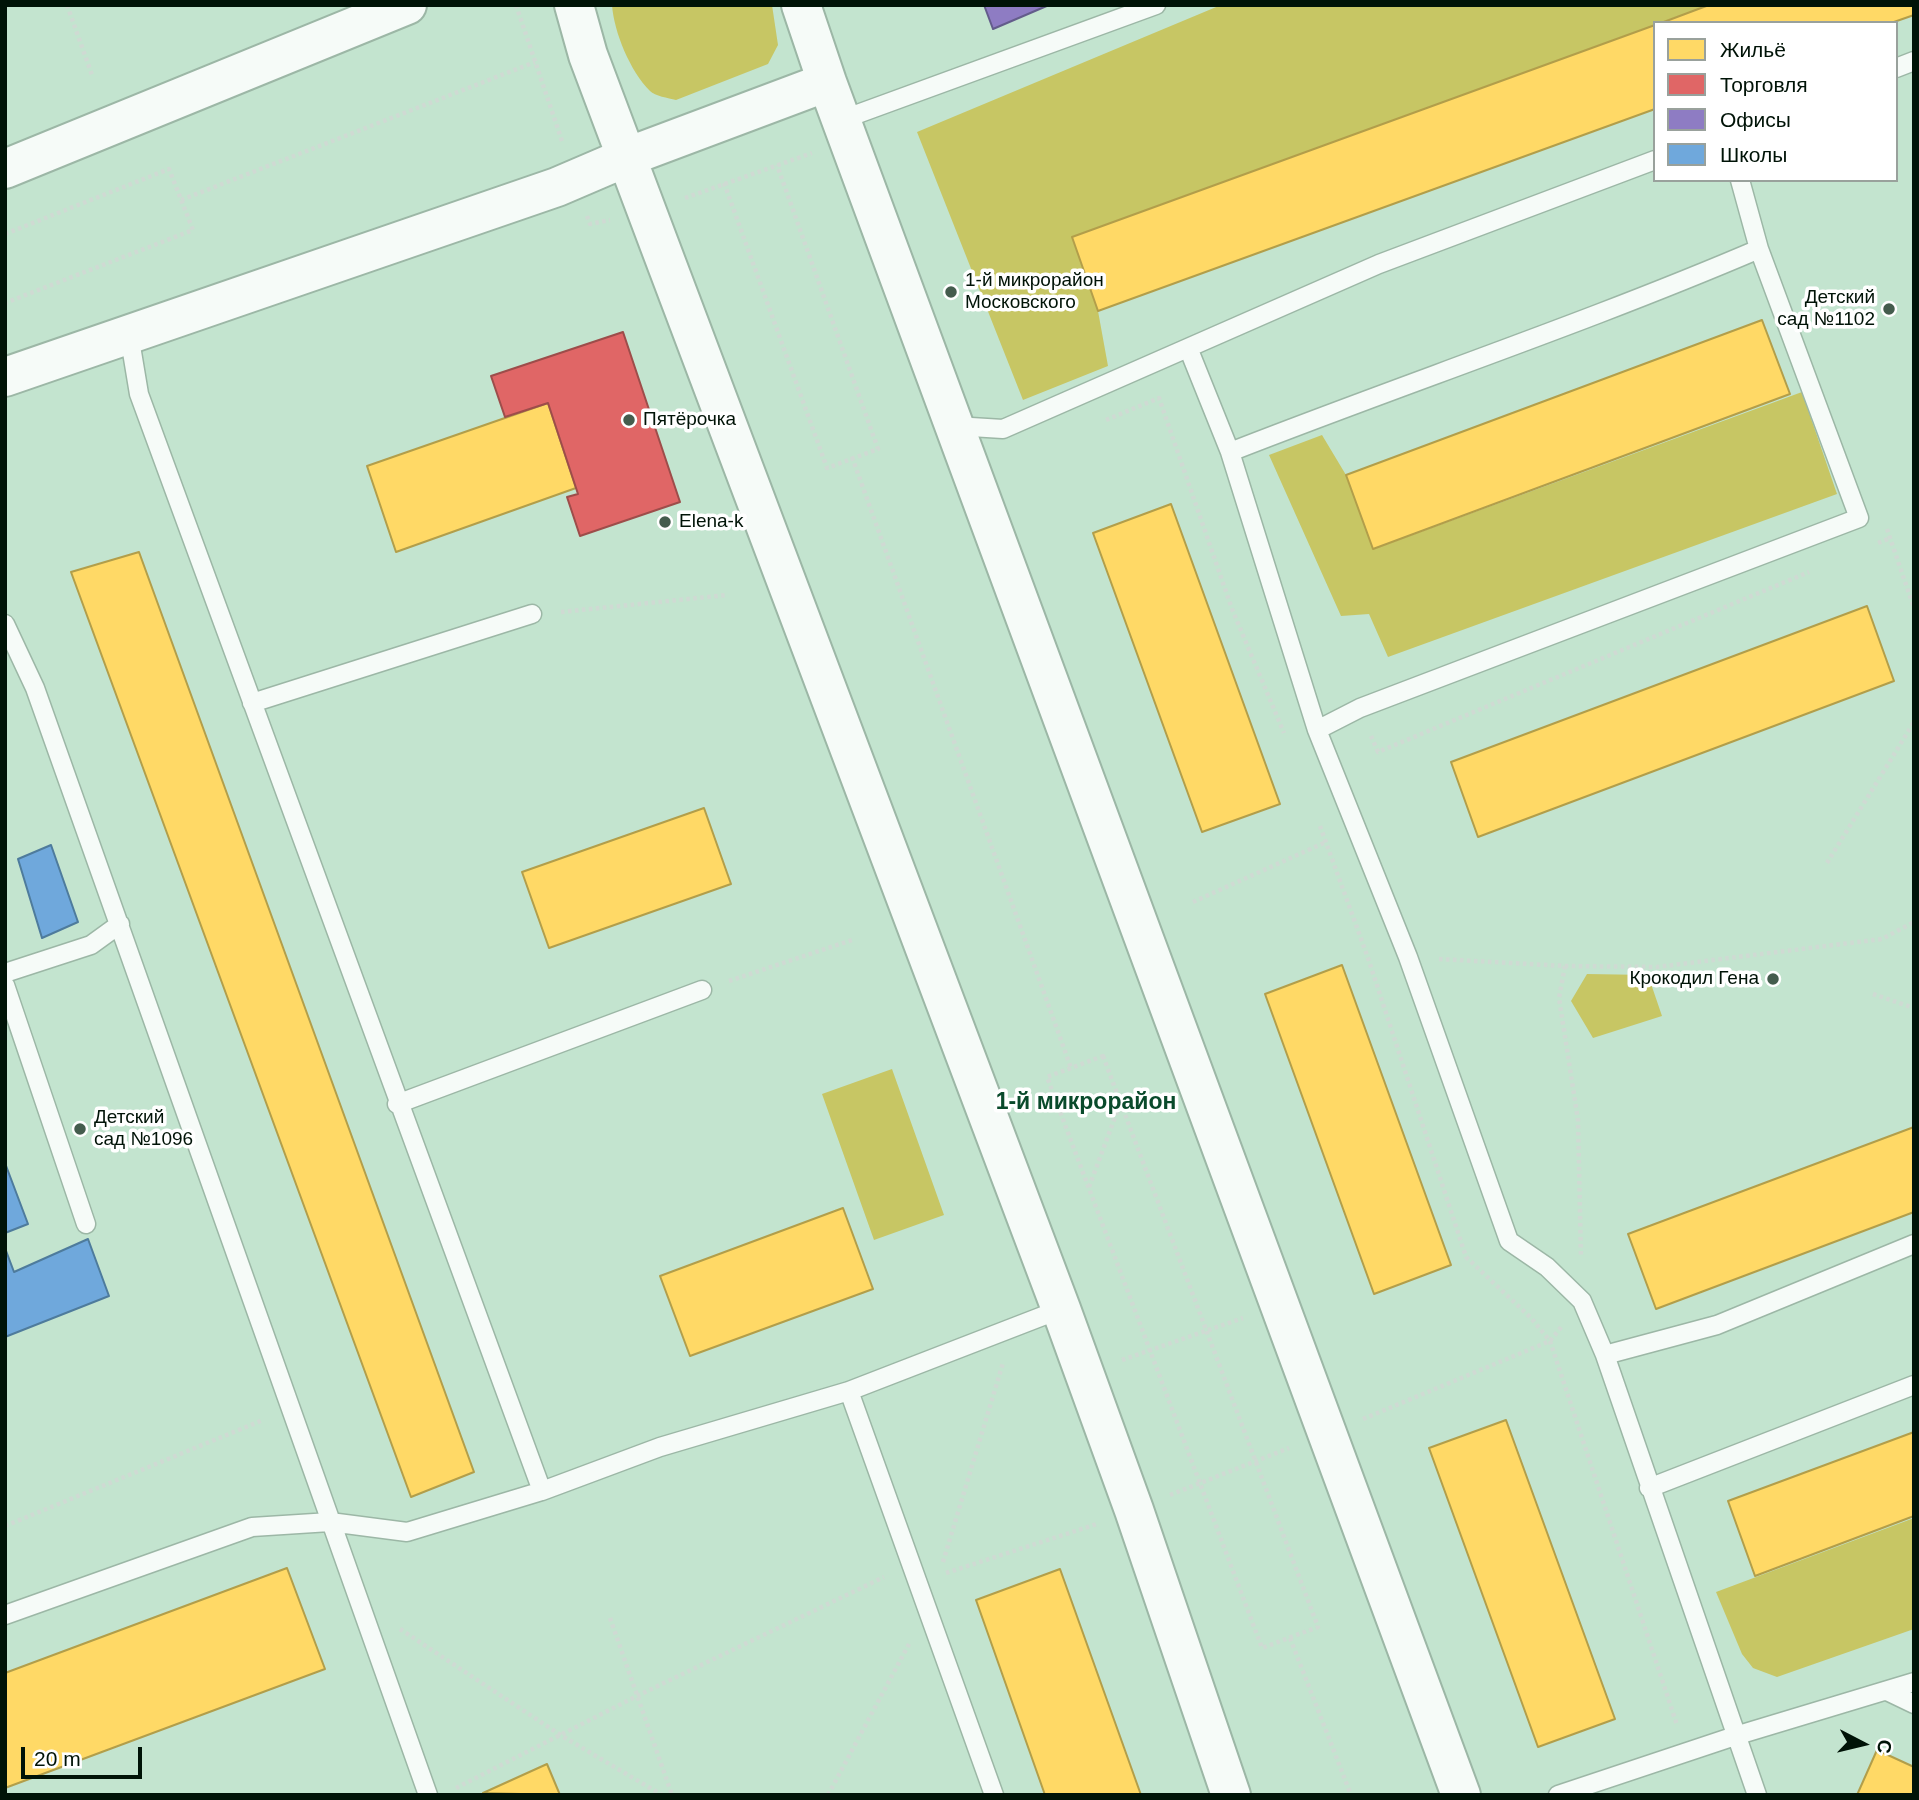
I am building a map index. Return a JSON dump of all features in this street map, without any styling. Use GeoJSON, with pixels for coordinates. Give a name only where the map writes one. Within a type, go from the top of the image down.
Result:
{"type":"FeatureCollection","features":[{"type":"Feature","properties":{"kind":"street"},"geometry":{"type":"LineString","coordinates":[[5,169],[407,5]]}},
{"type":"Feature","properties":{"kind":"street"},"geometry":{"type":"LineString","coordinates":[[574,5],[588,55],[1061,1309],[1134,1510],[1231,1795]]}},
{"type":"Feature","properties":{"kind":"street"},"geometry":{"type":"LineString","coordinates":[[801,5],[827,82],[1461,1795]]}},
{"type":"Feature","properties":{"kind":"street"},"geometry":{"type":"LineString","coordinates":[[5,377],[575,181],[627,157],[827,82]]}},
{"type":"Feature","properties":{"kind":"lane"},"geometry":{"type":"LineString","coordinates":[[845,130],[1156,5]]}},
{"type":"Feature","properties":{"kind":"lane"},"geometry":{"type":"LineString","coordinates":[[955,426],[1003,429],[1379,264],[1653,161]]}},
{"type":"Feature","properties":{"kind":"lane"},"geometry":{"type":"LineString","coordinates":[[1317,730],[1360,708],[1859,518],[1759,249],[1741,182]]}},
{"type":"Feature","properties":{"kind":"lane"},"geometry":{"type":"LineString","coordinates":[[1230,452],[1461,363],[1638,300],[1759,249]]}},
{"type":"Feature","properties":{"kind":"lane"},"geometry":{"type":"LineString","coordinates":[[129,334],[139,394],[397,1104],[542,1491]]}},
{"type":"Feature","properties":{"kind":"lane"},"geometry":{"type":"LineString","coordinates":[[1189,349],[1230,452],[1317,730],[1408,957],[1509,1241],[1547,1267],[1582,1301],[1605,1355],[1757,1795]]}},
{"type":"Feature","properties":{"kind":"lane"},"geometry":{"type":"LineString","coordinates":[[252,703],[532,614]]}},
{"type":"Feature","properties":{"kind":"lane"},"geometry":{"type":"LineString","coordinates":[[5,624],[35,688],[428,1795]]}},
{"type":"Feature","properties":{"kind":"lane"},"geometry":{"type":"LineString","coordinates":[[5,973],[91,945],[120,924]]}},
{"type":"Feature","properties":{"kind":"lane"},"geometry":{"type":"LineString","coordinates":[[5,985],[86,1224]]}},
{"type":"Feature","properties":{"kind":"lane"},"geometry":{"type":"LineString","coordinates":[[397,1104],[702,990]]}},
{"type":"Feature","properties":{"kind":"lane"},"geometry":{"type":"LineString","coordinates":[[1605,1355],[1717,1325],[1914,1244]]}},
{"type":"Feature","properties":{"kind":"lane"},"geometry":{"type":"LineString","coordinates":[[5,1615],[252,1527],[330,1522],[407,1532],[542,1491],[660,1447],[849,1391],[1061,1309]]}},
{"type":"Feature","properties":{"kind":"lane"},"geometry":{"type":"LineString","coordinates":[[1649,1488],[1914,1385]]}},
{"type":"Feature","properties":{"kind":"lane"},"geometry":{"type":"LineString","coordinates":[[849,1391],[913,1563],[994,1795]]}},
{"type":"Feature","properties":{"kind":"lane"},"geometry":{"type":"LineString","coordinates":[[1558,1795],[1735,1736],[1889,1692],[1914,1682]]}},
{"type":"Feature","properties":{"kind":"lane"},"geometry":{"type":"LineString","coordinates":[[1889,1692],[1914,1704]]}},
{"type":"Feature","properties":{"kind":"path"},"geometry":{"type":"LineString","coordinates":[[67,5],[92,75]]}},
{"type":"Feature","properties":{"kind":"path"},"geometry":{"type":"LineString","coordinates":[[516,5],[575,181]]}},
{"type":"Feature","properties":{"kind":"path"},"geometry":{"type":"LineString","coordinates":[[181,200],[535,62]]}},
{"type":"Feature","properties":{"kind":"path"},"geometry":{"type":"LineString","coordinates":[[590,225],[647,212],[777,165],[845,130]]}},
{"type":"Feature","properties":{"kind":"path"},"geometry":{"type":"LineString","coordinates":[[724,183],[827,468],[878,449],[777,165]]}},
{"type":"Feature","properties":{"kind":"path"},"geometry":{"type":"LineString","coordinates":[[5,234],[169,169],[193,230],[5,303]]}},
{"type":"Feature","properties":{"kind":"path"},"geometry":{"type":"LineString","coordinates":[[1099,423],[1159,398],[1232,608],[1289,746]]}},
{"type":"Feature","properties":{"kind":"path"},"geometry":{"type":"LineString","coordinates":[[852,457],[1071,1068]]}},
{"type":"Feature","properties":{"kind":"path"},"geometry":{"type":"LineString","coordinates":[[1877,544],[1890,538]]}},
{"type":"Feature","properties":{"kind":"path"},"geometry":{"type":"LineString","coordinates":[[1360,708],[1378,752],[1813,570]]}},
{"type":"Feature","properties":{"kind":"path"},"geometry":{"type":"LineString","coordinates":[[532,614],[727,595]]}},
{"type":"Feature","properties":{"kind":"path"},"geometry":{"type":"LineString","coordinates":[[1826,863],[1914,722]]}},
{"type":"Feature","properties":{"kind":"path"},"geometry":{"type":"LineString","coordinates":[[1317,818],[1368,958],[1466,1257],[1531,1318],[1550,1341],[1687,1752]]}},
{"type":"Feature","properties":{"kind":"path"},"geometry":{"type":"LineString","coordinates":[[1193,902],[1326,842]]}},
{"type":"Feature","properties":{"kind":"path"},"geometry":{"type":"LineString","coordinates":[[1368,958],[1408,957],[1565,967],[1657,967],[1882,939],[1914,922]]}},
{"type":"Feature","properties":{"kind":"path"},"geometry":{"type":"LineString","coordinates":[[702,990],[855,939]]}},
{"type":"Feature","properties":{"kind":"path"},"geometry":{"type":"LineString","coordinates":[[1134,1510],[1550,1341],[1582,1301],[1578,1120],[1559,998],[1565,967]]}},
{"type":"Feature","properties":{"kind":"path"},"geometry":{"type":"LineString","coordinates":[[1873,994],[1914,1008]]}},
{"type":"Feature","properties":{"kind":"path"},"geometry":{"type":"LineString","coordinates":[[1103,1056],[1120,1103],[1318,1627],[1262,1648],[1046,1077],[1103,1056]]}},
{"type":"Feature","properties":{"kind":"path"},"geometry":{"type":"LineString","coordinates":[[1089,1188],[1120,1103]]}},
{"type":"Feature","properties":{"kind":"path"},"geometry":{"type":"LineString","coordinates":[[1084,1373],[1280,1306]]}},
{"type":"Feature","properties":{"kind":"path"},"geometry":{"type":"LineString","coordinates":[[1007,1350],[939,1576],[1070,1535]]}},
{"type":"Feature","properties":{"kind":"path"},"geometry":{"type":"LineString","coordinates":[[5,1526],[267,1418]]}},
{"type":"Feature","properties":{"kind":"path"},"geometry":{"type":"LineString","coordinates":[[454,1789],[637,1696],[913,1563]]}},
{"type":"Feature","properties":{"kind":"path"},"geometry":{"type":"LineString","coordinates":[[828,1795],[928,1609]]}},
{"type":"Feature","properties":{"kind":"path"},"geometry":{"type":"LineString","coordinates":[[610,1618],[671,1795]]}},
{"type":"Feature","properties":{"kind":"path"},"geometry":{"type":"LineString","coordinates":[[366,1623],[395,1625],[562,1736],[662,1795]]}},
{"type":"Feature","properties":{"kind":"path"},"geometry":{"type":"LineString","coordinates":[[1290,1638],[1351,1795]]}},
{"type":"Feature","properties":{"kind":"shaded area"},"geometry":{"type":"Polygon","coordinates":[[[612,5],[772,5],[778,45],[768,64],[676,100],[666,98],[650,91],[636,73],[620,39],[612,5]]]}},
{"type":"Feature","properties":{"kind":"shaded area"},"geometry":{"type":"Polygon","coordinates":[[[1221,5],[1709,5],[1665,21],[1653,21],[1653,25],[1072,237],[1098,311],[1108,366],[1023,400],[917,132],[1221,5]]]}},
{"type":"Feature","properties":{"kind":"shaded area"},"geometry":{"type":"Polygon","coordinates":[[[1802,392],[1837,494],[1388,657],[1369,614],[1341,616],[1269,455],[1322,435],[1346,475],[1374,549],[1802,392]]]}},
{"type":"Feature","properties":{"kind":"shaded area"},"geometry":{"type":"Polygon","coordinates":[[[1587,974],[1648,975],[1662,1016],[1593,1038],[1571,1001],[1587,974]]]}},
{"type":"Feature","properties":{"kind":"shaded area"},"geometry":{"type":"Polygon","coordinates":[[[892,1069],[944,1215],[874,1240],[822,1094],[892,1069]]]}},
{"type":"Feature","properties":{"kind":"shaded area"},"geometry":{"type":"Polygon","coordinates":[[[1914,1518],[1914,1629],[1777,1677],[1753,1668],[1742,1654],[1716,1592],[1914,1518]]]}},
{"type":"Feature","properties":{"kind":"building: Жильё"},"geometry":{"type":"Polygon","coordinates":[[[1709,5],[1914,5],[1914,15],[1897,21],[1666,21],[1709,5]]]}},
{"type":"Feature","properties":{"kind":"building: Жильё"},"geometry":{"type":"Polygon","coordinates":[[[1653,26],[1653,110],[1098,311],[1072,237],[1653,26]]]}},
{"type":"Feature","properties":{"kind":"building: Жильё"},"geometry":{"type":"Polygon","coordinates":[[[1762,320],[1790,394],[1373,549],[1346,475],[1762,320]]]}},
{"type":"Feature","properties":{"kind":"building: Жильё"},"geometry":{"type":"Polygon","coordinates":[[[548,403],[576,488],[396,552],[367,466],[548,403]]]}},
{"type":"Feature","properties":{"kind":"building: Жильё"},"geometry":{"type":"Polygon","coordinates":[[[1171,504],[1280,804],[1202,832],[1093,533],[1171,504]]]}},
{"type":"Feature","properties":{"kind":"building: Жильё"},"geometry":{"type":"Polygon","coordinates":[[[139,552],[474,1472],[411,1497],[71,572],[139,552]]]}},
{"type":"Feature","properties":{"kind":"building: Жильё"},"geometry":{"type":"Polygon","coordinates":[[[1867,606],[1894,681],[1478,837],[1451,762],[1867,606]]]}},
{"type":"Feature","properties":{"kind":"building: Жильё"},"geometry":{"type":"Polygon","coordinates":[[[704,808],[731,884],[549,948],[522,872],[704,808]]]}},
{"type":"Feature","properties":{"kind":"building: Жильё"},"geometry":{"type":"Polygon","coordinates":[[[1342,965],[1451,1265],[1374,1294],[1265,994],[1342,965]]]}},
{"type":"Feature","properties":{"kind":"building: Жильё"},"geometry":{"type":"Polygon","coordinates":[[[1914,1127],[1914,1212],[1656,1309],[1628,1234],[1914,1127]]]}},
{"type":"Feature","properties":{"kind":"building: Жильё"},"geometry":{"type":"Polygon","coordinates":[[[843,1208],[873,1289],[690,1356],[660,1276],[843,1208]]]}},
{"type":"Feature","properties":{"kind":"building: Жильё"},"geometry":{"type":"Polygon","coordinates":[[[1506,1420],[1615,1719],[1538,1747],[1429,1448],[1506,1420]]]}},
{"type":"Feature","properties":{"kind":"building: Жильё"},"geometry":{"type":"Polygon","coordinates":[[[1914,1432],[1914,1516],[1755,1576],[1728,1501],[1914,1432]]]}},
{"type":"Feature","properties":{"kind":"building: Жильё"},"geometry":{"type":"Polygon","coordinates":[[[287,1568],[325,1669],[5,1788],[5,1673],[287,1568]]]}},
{"type":"Feature","properties":{"kind":"building: Жильё"},"geometry":{"type":"Polygon","coordinates":[[[1060,1569],[1141,1795],[1045,1795],[976,1600],[1060,1569]]]}},
{"type":"Feature","properties":{"kind":"building: Жильё"},"geometry":{"type":"Polygon","coordinates":[[[1877,1750],[1914,1767],[1914,1795],[1857,1795],[1877,1750]]]}},
{"type":"Feature","properties":{"kind":"building: Жильё"},"geometry":{"type":"Polygon","coordinates":[[[547,1764],[560,1795],[483,1793],[547,1764]]]}},
{"type":"Feature","properties":{"kind":"building: Торговля"},"geometry":{"type":"Polygon","coordinates":[[[623,332],[680,502],[580,536],[567,497],[578,494],[548,403],[505,417],[491,376],[623,332]]]}},
{"type":"Feature","properties":{"kind":"building: Офисы"},"geometry":{"type":"Polygon","coordinates":[[[984,5],[1049,5],[993,29],[984,5]]]}},
{"type":"Feature","properties":{"kind":"building: Школы"},"geometry":{"type":"Polygon","coordinates":[[[51,845],[78,922],[42,938],[18,859],[51,845]]]}},
{"type":"Feature","properties":{"kind":"building: Школы"},"geometry":{"type":"Polygon","coordinates":[[[5,1163],[28,1224],[5,1233],[5,1163]]]}},
{"type":"Feature","properties":{"kind":"building: Школы"},"geometry":{"type":"Polygon","coordinates":[[[88,1239],[109,1296],[5,1337],[5,1248],[14,1272],[88,1239]]]}},
{"type":"Feature","properties":{"kind":"place","name":"1-й микрорайон Московского"},"geometry":{"type":"Point","coordinates":[951,292]}},
{"type":"Feature","properties":{"kind":"place","name":"Детский сад №1102"},"geometry":{"type":"Point","coordinates":[1889,309]}},
{"type":"Feature","properties":{"kind":"place","name":"Пятёрочка"},"geometry":{"type":"Point","coordinates":[629,420]}},
{"type":"Feature","properties":{"kind":"place","name":"Elena-k"},"geometry":{"type":"Point","coordinates":[665,522]}},
{"type":"Feature","properties":{"kind":"place","name":"Крокодил Гена"},"geometry":{"type":"Point","coordinates":[1773,979]}},
{"type":"Feature","properties":{"kind":"place","name":"Детский сад №1096"},"geometry":{"type":"Point","coordinates":[80,1129]}},
{"type":"Feature","properties":{"kind":"district","name":"1-й микрорайон"},"geometry":{"type":"Point","coordinates":[1086,1103]}}]}
